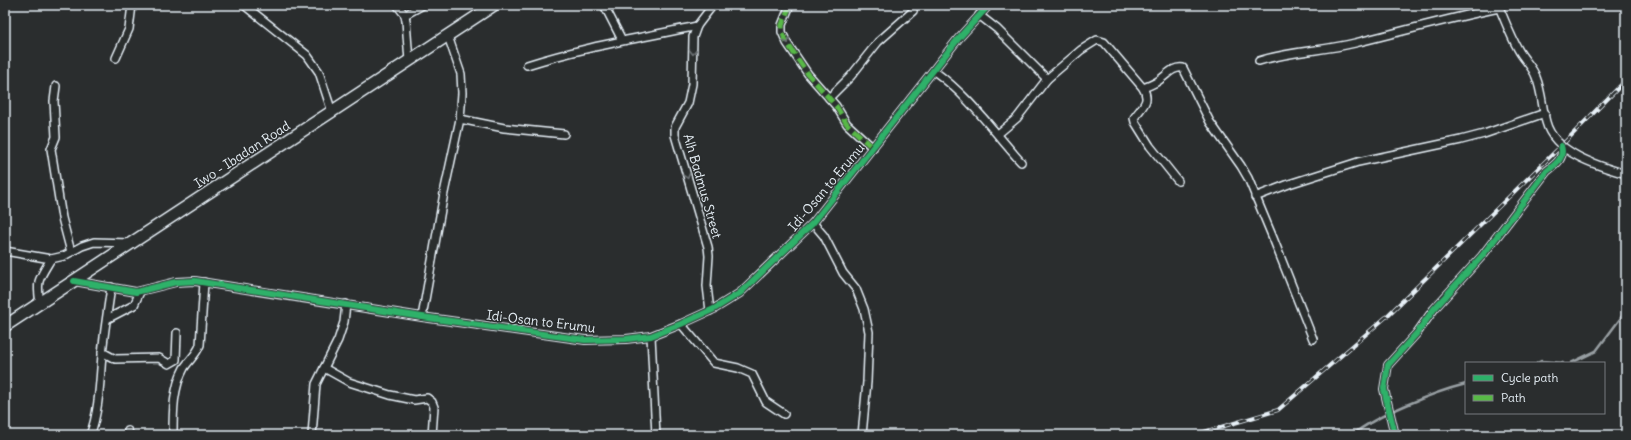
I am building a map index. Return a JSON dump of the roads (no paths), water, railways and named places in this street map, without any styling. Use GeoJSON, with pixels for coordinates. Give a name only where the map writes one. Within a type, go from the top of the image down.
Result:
{"type":"FeatureCollection","features":[{"type":"Feature","properties":{"kind":"main road","name":"Iwo - Ibadan Road"},"geometry":{"type":"LineString","coordinates":[[5,326],[494,5]]}},
{"type":"Feature","properties":{"kind":"street"},"geometry":{"type":"LineString","coordinates":[[116,58],[129,29],[132,5]]}},
{"type":"Feature","properties":{"kind":"street"},"geometry":{"type":"LineString","coordinates":[[244,5],[307,55],[319,72],[332,112]]}},
{"type":"Feature","properties":{"kind":"street"},"geometry":{"type":"LineString","coordinates":[[397,5],[406,21],[409,61]]}},
{"type":"Feature","properties":{"kind":"street"},"geometry":{"type":"LineString","coordinates":[[404,15],[423,5]]}},
{"type":"Feature","properties":{"kind":"street"},"geometry":{"type":"LineString","coordinates":[[604,5],[622,40]]}},
{"type":"Feature","properties":{"kind":"street","name":"Alh Badmus Street"},"geometry":{"type":"LineString","coordinates":[[710,311],[707,286],[709,256],[708,247],[675,135],[675,127],[690,97],[692,84],[693,37],[697,26],[713,5]]}},
{"type":"Feature","properties":{"kind":"street"},"geometry":{"type":"LineString","coordinates":[[790,5],[783,20],[782,32],[787,43],[808,74],[836,106],[847,124],[873,148]]}},
{"type":"Feature","properties":{"kind":"street","name":"Idi-Osan to Erumu"},"geometry":{"type":"LineString","coordinates":[[74,281],[140,292],[176,282],[195,281],[422,317],[585,340],[626,339],[651,336],[710,311],[740,293],[813,223],[958,39],[989,5]]}},
{"type":"Feature","properties":{"kind":"street"},"geometry":{"type":"LineString","coordinates":[[1259,61],[1296,52],[1356,43],[1499,6],[1511,38],[1536,76],[1546,122],[1551,134],[1561,146],[1597,166],[1626,174]]}},
{"type":"Feature","properties":{"kind":"street"},"geometry":{"type":"LineString","coordinates":[[829,98],[851,76],[878,42],[912,11]]}},
{"type":"Feature","properties":{"kind":"street"},"geometry":{"type":"LineString","coordinates":[[979,15],[997,29],[1048,79]]}},
{"type":"Feature","properties":{"kind":"street"},"geometry":{"type":"LineString","coordinates":[[527,65],[558,55],[622,40],[697,26]]}},
{"type":"Feature","properties":{"kind":"street"},"geometry":{"type":"LineString","coordinates":[[422,317],[444,193],[460,119],[462,93],[461,74],[448,36]]}},
{"type":"Feature","properties":{"kind":"street"},"geometry":{"type":"LineString","coordinates":[[998,134],[1017,118],[1048,79],[1081,50],[1097,40],[1104,42],[1143,88],[1147,96],[1146,102],[1134,118],[1135,122],[1150,146],[1178,182]]}},
{"type":"Feature","properties":{"kind":"street"},"geometry":{"type":"LineString","coordinates":[[1143,88],[1158,81],[1171,71],[1180,67],[1183,68],[1210,122],[1241,166],[1273,238],[1313,339]]}},
{"type":"Feature","properties":{"kind":"street"},"geometry":{"type":"LineString","coordinates":[[934,71],[948,81],[998,134],[1021,162]]}},
{"type":"Feature","properties":{"kind":"street"},"geometry":{"type":"LineString","coordinates":[[56,86],[54,101],[56,137],[51,149],[62,218],[72,252]]}},
{"type":"Feature","properties":{"kind":"street"},"geometry":{"type":"LineString","coordinates":[[1255,197],[1289,184],[1358,162],[1484,134],[1545,113]]}},
{"type":"Feature","properties":{"kind":"street"},"geometry":{"type":"LineString","coordinates":[[460,119],[504,128],[564,134]]}},
{"type":"Feature","properties":{"kind":"street"},"geometry":{"type":"LineString","coordinates":[[1394,433],[1384,388],[1388,365],[1417,333],[1434,309],[1482,256],[1548,171],[1559,162],[1563,151],[1561,146]]}},
{"type":"Feature","properties":{"kind":"street"},"geometry":{"type":"LineString","coordinates":[[813,223],[824,236],[843,273],[856,289],[864,309],[869,332],[867,382],[862,435]]}},
{"type":"Feature","properties":{"kind":"street"},"geometry":{"type":"LineString","coordinates":[[5,251],[51,259],[64,256],[94,242],[132,243]]}},
{"type":"Feature","properties":{"kind":"street"},"geometry":{"type":"LineString","coordinates":[[40,304],[37,286],[51,259]]}},
{"type":"Feature","properties":{"kind":"street"},"geometry":{"type":"LineString","coordinates":[[173,435],[174,402],[178,382],[189,359],[198,350],[200,345],[204,282]]}},
{"type":"Feature","properties":{"kind":"street"},"geometry":{"type":"LineString","coordinates":[[90,435],[100,387],[102,352],[111,287]]}},
{"type":"Feature","properties":{"kind":"street"},"geometry":{"type":"LineString","coordinates":[[107,319],[134,305],[140,292]]}},
{"type":"Feature","properties":{"kind":"street"},"geometry":{"type":"LineString","coordinates":[[312,435],[314,394],[316,384],[338,340],[342,328],[346,304]]}},
{"type":"Feature","properties":{"kind":"street"},"geometry":{"type":"LineString","coordinates":[[681,324],[714,363],[738,368],[752,374],[766,402],[784,414]]}},
{"type":"Feature","properties":{"kind":"street"},"geometry":{"type":"LineString","coordinates":[[102,352],[115,359],[159,358],[169,364],[176,360],[177,333]]}},
{"type":"Feature","properties":{"kind":"street"},"geometry":{"type":"LineString","coordinates":[[651,336],[656,435]]}},
{"type":"Feature","properties":{"kind":"street"},"geometry":{"type":"LineString","coordinates":[[324,368],[349,382],[390,395],[414,400],[426,398],[432,402],[434,407],[432,435]]}},
{"type":"Feature","properties":{"kind":"waterway"},"geometry":{"type":"LineString","coordinates":[[1573,362],[1596,351],[1626,311]]}},
{"type":"Feature","properties":{"kind":"waterway"},"geometry":{"type":"LineString","coordinates":[[1539,362],[1552,362]]}},
{"type":"Feature","properties":{"kind":"waterway"},"geometry":{"type":"LineString","coordinates":[[1352,435],[1363,427],[1406,405],[1465,384]]}},
{"type":"Feature","properties":{"kind":"railway"},"geometry":{"type":"LineString","coordinates":[[1194,435],[1278,410],[1386,317],[1561,146],[1626,80]]}}]}
